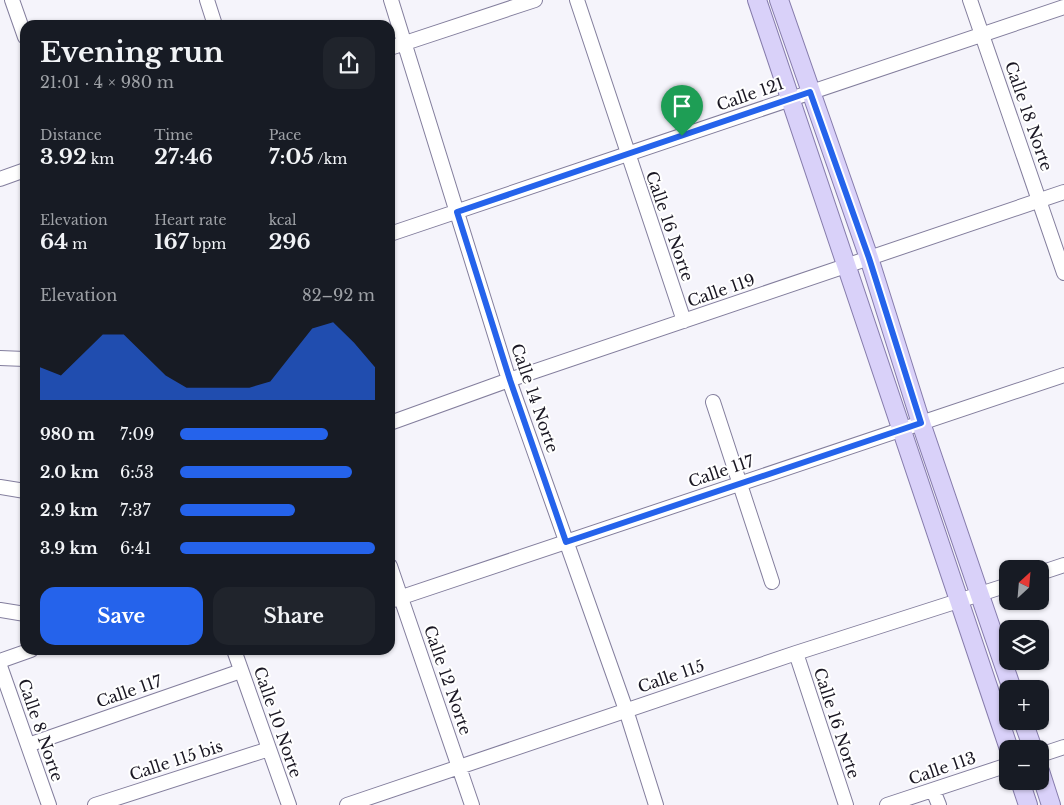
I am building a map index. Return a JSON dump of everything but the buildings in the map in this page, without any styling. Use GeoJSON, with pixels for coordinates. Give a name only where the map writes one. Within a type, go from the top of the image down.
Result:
{"type":"FeatureCollection","features":[{"type":"Feature","properties":{"kind":"main road"},"geometry":{"type":"LineString","coordinates":[[757,0],[848,265],[900,430],[1006,740]]}},
{"type":"Feature","properties":{"kind":"main road"},"geometry":{"type":"LineString","coordinates":[[779,0],[869,258],[921,423],[1009,680]]}},
{"type":"Feature","properties":{"kind":"main road"},"geometry":{"type":"LineString","coordinates":[[1023,790],[1028,805]]}},
{"type":"Feature","properties":{"kind":"main road"},"geometry":{"type":"LineString","coordinates":[[1046,790],[1051,805]]}},
{"type":"Feature","properties":{"kind":"street"},"geometry":{"type":"LineString","coordinates":[[12,0],[20,23]]}},
{"type":"Feature","properties":{"kind":"street"},"geometry":{"type":"LineString","coordinates":[[207,0],[213,20]]}},
{"type":"Feature","properties":{"kind":"street","name":"Calle 14 Norte"},"geometry":{"type":"LineString","coordinates":[[390,0],[510,380],[626,710],[656,805]]}},
{"type":"Feature","properties":{"kind":"street"},"geometry":{"type":"LineString","coordinates":[[395,46],[535,0]]}},
{"type":"Feature","properties":{"kind":"street","name":"Calle 16 Norte"},"geometry":{"type":"LineString","coordinates":[[577,0],[684,321]]}},
{"type":"Feature","properties":{"kind":"street","name":"Calle 18 Norte"},"geometry":{"type":"LineString","coordinates":[[970,0],[1064,273]]}},
{"type":"Feature","properties":{"kind":"street","name":"Calle 121"},"geometry":{"type":"LineString","coordinates":[[395,232],[1064,7]]}},
{"type":"Feature","properties":{"kind":"street"},"geometry":{"type":"LineString","coordinates":[[0,179],[20,172]]}},
{"type":"Feature","properties":{"kind":"street","name":"Calle 119"},"geometry":{"type":"LineString","coordinates":[[395,421],[510,380],[1064,192]]}},
{"type":"Feature","properties":{"kind":"street"},"geometry":{"type":"LineString","coordinates":[[0,358],[20,359]]}},
{"type":"Feature","properties":{"kind":"street","name":"Calle 117"},"geometry":{"type":"LineString","coordinates":[[395,599],[1064,375]]}},
{"type":"Feature","properties":{"kind":"street"},"geometry":{"type":"LineString","coordinates":[[714,402],[772,582]]}},
{"type":"Feature","properties":{"kind":"street"},"geometry":{"type":"LineString","coordinates":[[0,487],[20,490]]}},
{"type":"Feature","properties":{"kind":"street"},"geometry":{"type":"LineString","coordinates":[[1049,571],[1064,565]]}},
{"type":"Feature","properties":{"kind":"street","name":"Calle 115"},"geometry":{"type":"LineString","coordinates":[[347,805],[796,653],[999,588]]}},
{"type":"Feature","properties":{"kind":"street","name":"Calle 12 Norte"},"geometry":{"type":"LineString","coordinates":[[395,599],[460,766],[472,805]]}},
{"type":"Feature","properties":{"kind":"street"},"geometry":{"type":"LineString","coordinates":[[0,610],[20,613]]}},
{"type":"Feature","properties":{"kind":"street","name":"Calle 16 Norte"},"geometry":{"type":"LineString","coordinates":[[796,653],[846,805]]}},
{"type":"Feature","properties":{"kind":"street"},"geometry":{"type":"LineString","coordinates":[[0,661],[20,654]]}},
{"type":"Feature","properties":{"kind":"street","name":"Calle 10 Norte"},"geometry":{"type":"LineString","coordinates":[[239,655],[241,671],[289,805]]}},
{"type":"Feature","properties":{"kind":"street","name":"Calle 8 Norte"},"geometry":{"type":"LineString","coordinates":[[0,666],[49,805]]}},
{"type":"Feature","properties":{"kind":"street","name":"Calle 117"},"geometry":{"type":"LineString","coordinates":[[28,745],[241,671]]}},
{"type":"Feature","properties":{"kind":"street"},"geometry":{"type":"LineString","coordinates":[[1049,752],[1064,747]]}},
{"type":"Feature","properties":{"kind":"street","name":"Calle 115 bis"},"geometry":{"type":"LineString","coordinates":[[95,805],[269,749]]}},
{"type":"Feature","properties":{"kind":"street","name":"Calle 113"},"geometry":{"type":"LineString","coordinates":[[887,805],[999,768]]}},
{"type":"Feature","properties":{"kind":"street"},"geometry":{"type":"LineString","coordinates":[[933,790],[939,805]]}},
{"type":"Feature","properties":{"kind":"route"},"geometry":{"type":"LineString","coordinates":[[810,92],[869,258],[921,423],[566,542],[510,380],[457,212],[682,136],[810,92]]}}]}
